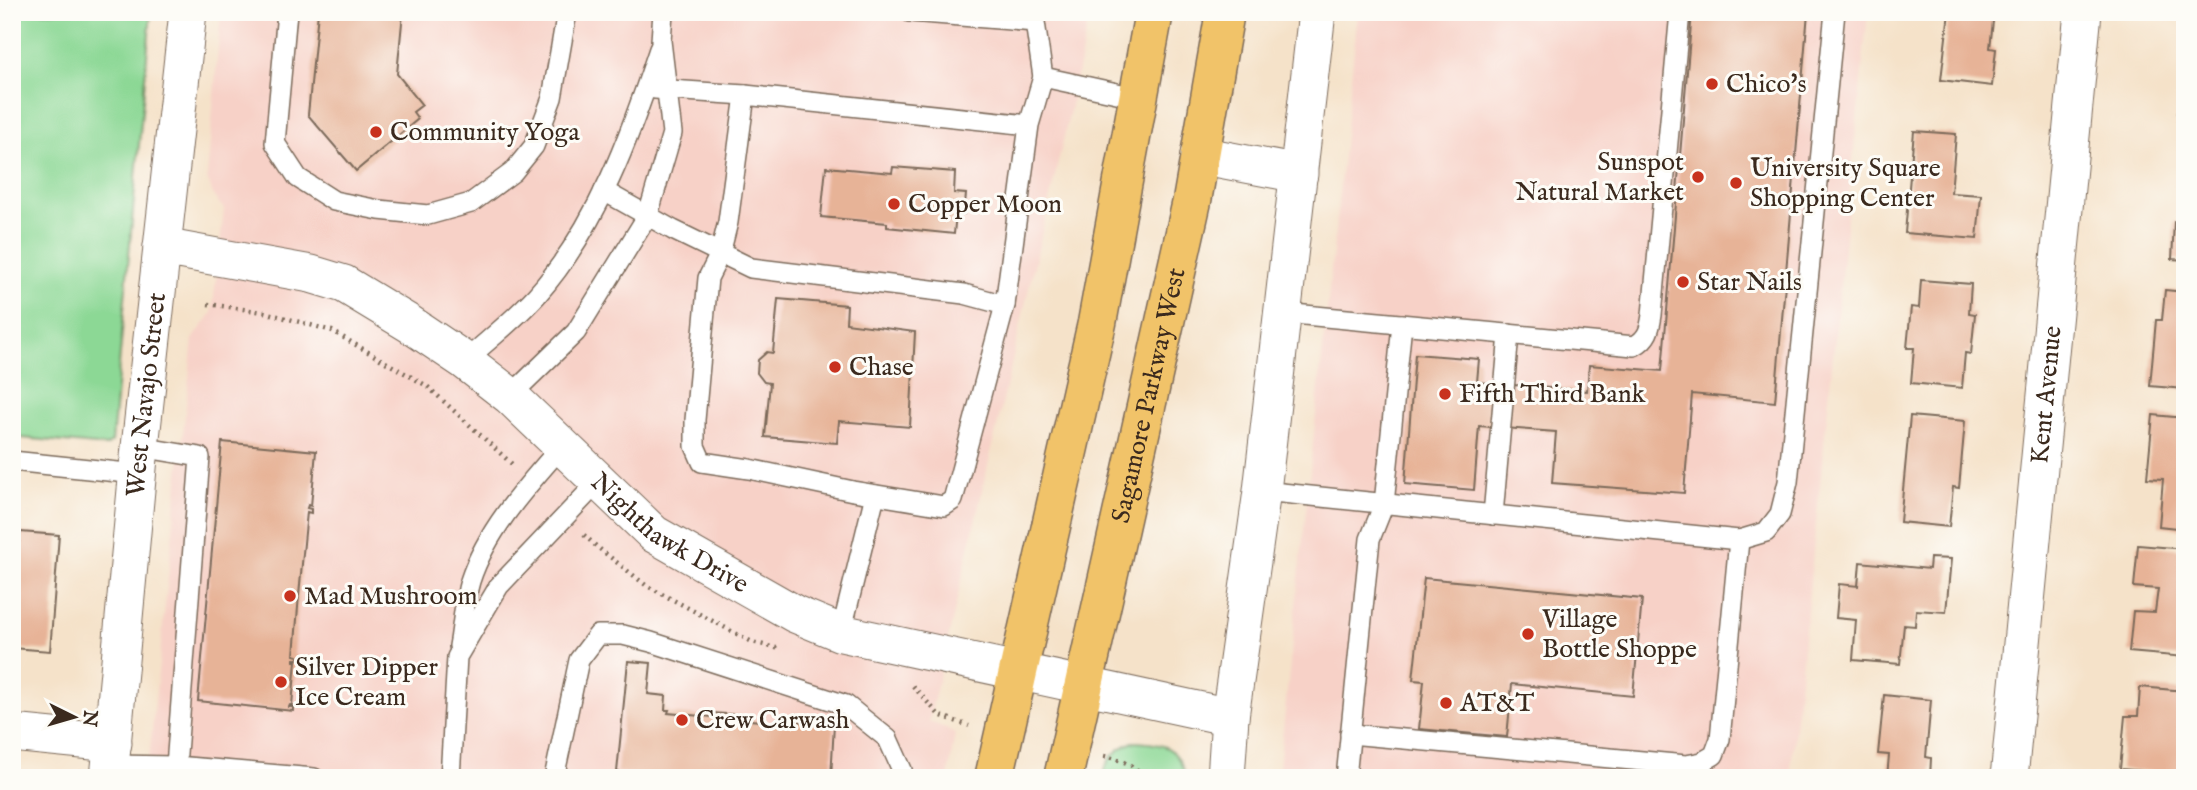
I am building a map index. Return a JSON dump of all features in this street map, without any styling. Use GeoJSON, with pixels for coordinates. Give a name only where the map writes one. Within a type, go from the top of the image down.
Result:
{"type":"FeatureCollection","features":[{"type":"Feature","properties":{"kind":"highway"},"geometry":{"type":"LineString","coordinates":[[994,778],[1097,323],[1154,12]]}},
{"type":"Feature","properties":{"kind":"highway","name":"Sagamore Parkway West"},"geometry":{"type":"LineString","coordinates":[[1063,778],[1192,201],[1225,12]]}},
{"type":"Feature","properties":{"kind":"street","name":"West Navajo Street"},"geometry":{"type":"LineString","coordinates":[[111,762],[138,460],[188,12]]}},
{"type":"Feature","properties":{"kind":"street"},"geometry":{"type":"LineString","coordinates":[[1226,778],[1230,717],[1262,491],[1317,12]]}},
{"type":"Feature","properties":{"kind":"street","name":"Kent Avenue"},"geometry":{"type":"LineString","coordinates":[[2009,778],[2083,12]]}},
{"type":"Feature","properties":{"kind":"street"},"geometry":{"type":"LineString","coordinates":[[1199,155],[1299,174]]}},
{"type":"Feature","properties":{"kind":"street","name":"Nighthawk Drive"},"geometry":{"type":"LineString","coordinates":[[162,247],[311,274],[344,284],[465,361],[510,396],[654,534],[795,614],[841,633],[1230,717]]}},
{"type":"Feature","properties":{"kind":"street"},"geometry":{"type":"LineString","coordinates":[[12,733],[111,762]]}},
{"type":"Feature","properties":{"kind":"lane"},"geometry":{"type":"LineString","coordinates":[[287,12],[275,143],[298,178],[334,201],[379,210],[428,215],[471,204],[513,172],[534,146],[552,98],[567,12]]}},
{"type":"Feature","properties":{"kind":"lane"},"geometry":{"type":"LineString","coordinates":[[510,396],[576,332],[648,215],[672,133],[661,41],[663,12]]}},
{"type":"Feature","properties":{"kind":"lane"},"geometry":{"type":"LineString","coordinates":[[745,95],[732,197],[720,254],[708,278],[695,420],[695,446],[702,462],[749,468],[875,495],[944,506],[953,500],[1005,305],[1029,125],[1043,76],[1035,17],[910,12]]}},
{"type":"Feature","properties":{"kind":"lane"},"geometry":{"type":"LineString","coordinates":[[1283,313],[1634,345],[1643,342],[1650,329],[1680,12]]}},
{"type":"Feature","properties":{"kind":"lane"},"geometry":{"type":"LineString","coordinates":[[1262,491],[1739,540],[1766,532],[1780,514],[1787,482],[1835,12]]}},
{"type":"Feature","properties":{"kind":"lane"},"geometry":{"type":"LineString","coordinates":[[465,361],[536,296],[572,249],[618,163],[661,41]]}},
{"type":"Feature","properties":{"kind":"lane"},"geometry":{"type":"LineString","coordinates":[[1043,76],[1140,97]]}},
{"type":"Feature","properties":{"kind":"lane"},"geometry":{"type":"LineString","coordinates":[[646,89],[745,95],[1029,125]]}},
{"type":"Feature","properties":{"kind":"lane"},"geometry":{"type":"LineString","coordinates":[[604,191],[751,268],[964,294],[1005,305]]}},
{"type":"Feature","properties":{"kind":"lane"},"geometry":{"type":"LineString","coordinates":[[1346,778],[1370,539],[1384,504],[1402,324]]}},
{"type":"Feature","properties":{"kind":"lane"},"geometry":{"type":"LineString","coordinates":[[1493,514],[1508,334]]}},
{"type":"Feature","properties":{"kind":"lane"},"geometry":{"type":"LineString","coordinates":[[450,778],[457,657],[470,583],[487,541],[531,481],[562,446]]}},
{"type":"Feature","properties":{"kind":"lane"},"geometry":{"type":"LineString","coordinates":[[12,461],[200,457],[176,766]]}},
{"type":"Feature","properties":{"kind":"lane"},"geometry":{"type":"LineString","coordinates":[[457,657],[499,586],[599,481]]}},
{"type":"Feature","properties":{"kind":"lane"},"geometry":{"type":"LineString","coordinates":[[841,633],[875,495]]}},
{"type":"Feature","properties":{"kind":"lane"},"geometry":{"type":"LineString","coordinates":[[1350,734],[1686,765],[1702,762],[1714,755],[1720,739],[1739,540]]}},
{"type":"Feature","properties":{"kind":"lane"},"geometry":{"type":"LineString","coordinates":[[554,778],[579,660],[598,635],[624,635],[846,705],[888,739],[902,770],[902,778]]}},
{"type":"Feature","properties":{"kind":"lane"},"geometry":{"type":"LineString","coordinates":[[111,762],[314,778]]}},
{"type":"Feature","properties":{"kind":"shaded area"},"geometry":{"type":"Polygon","coordinates":[[[221,12],[1090,12],[1069,115],[929,721],[955,733],[948,778],[147,778],[193,339],[212,313],[224,209],[214,197],[207,178],[221,12]]]}},
{"type":"Feature","properties":{"kind":"shaded area"},"geometry":{"type":"Polygon","coordinates":[[[1358,12],[1868,12],[1790,778],[1278,778],[1358,12]]]}},
{"type":"Feature","properties":{"kind":"green space"},"geometry":{"type":"Polygon","coordinates":[[[12,12],[151,12],[112,442],[106,446],[12,437],[12,12]]]}},
{"type":"Feature","properties":{"kind":"green space"},"geometry":{"type":"Polygon","coordinates":[[[1133,742],[1168,748],[1179,759],[1186,778],[1102,778],[1106,765],[1113,756],[1133,742]]]}},
{"type":"Feature","properties":{"kind":"building"},"geometry":{"type":"Polygon","coordinates":[[[318,12],[403,12],[397,74],[422,105],[413,112],[418,119],[356,171],[308,115],[318,12]]]}},
{"type":"Feature","properties":{"kind":"building","name":"University Square Shopping Center"},"geometry":{"type":"Polygon","coordinates":[[[1692,12],[1808,12],[1775,402],[1692,394],[1684,493],[1552,483],[1556,432],[1479,426],[1474,490],[1405,484],[1415,354],[1479,359],[1477,382],[1587,391],[1589,365],[1662,371],[1692,12]]]}},
{"type":"Feature","properties":{"kind":"building"},"geometry":{"type":"Polygon","coordinates":[[[1949,12],[1994,12],[1990,48],[1996,49],[1992,86],[1941,80],[1949,12]]]}},
{"type":"Feature","properties":{"kind":"building"},"geometry":{"type":"Polygon","coordinates":[[[2181,77],[2185,77],[2185,122],[2177,121],[2181,77]]]}},
{"type":"Feature","properties":{"kind":"building"},"geometry":{"type":"Polygon","coordinates":[[[1914,131],[1956,134],[1951,193],[1981,195],[1977,239],[1905,233],[1914,131]]]}},
{"type":"Feature","properties":{"kind":"building","name":"Copper Moon"},"geometry":{"type":"Polygon","coordinates":[[[826,167],[892,173],[893,167],[955,172],[954,193],[966,194],[964,214],[956,213],[954,234],[887,227],[887,223],[821,217],[826,167]]]}},
{"type":"Feature","properties":{"kind":"building"},"geometry":{"type":"Polygon","coordinates":[[[2174,222],[2185,222],[2185,260],[2172,259],[2174,222]]]}},
{"type":"Feature","properties":{"kind":"building"},"geometry":{"type":"Polygon","coordinates":[[[1921,280],[1971,284],[1969,313],[1975,314],[1971,354],[1965,353],[1962,388],[1911,383],[1914,348],[1907,348],[1911,307],[1919,308],[1921,280]]]}},
{"type":"Feature","properties":{"kind":"building"},"geometry":{"type":"Polygon","coordinates":[[[2165,290],[2185,292],[2185,389],[2150,386],[2156,320],[2162,320],[2165,290]]]}},
{"type":"Feature","properties":{"kind":"building","name":"Chase"},"geometry":{"type":"Polygon","coordinates":[[[778,299],[847,305],[846,323],[915,332],[910,427],[839,421],[837,443],[765,437],[770,383],[764,382],[757,373],[758,360],[767,352],[773,353],[778,299]]]}},
{"type":"Feature","properties":{"kind":"building"},"geometry":{"type":"Polygon","coordinates":[[[2153,415],[2185,418],[2185,529],[2159,526],[2163,479],[2147,478],[2153,415]]]}},
{"type":"Feature","properties":{"kind":"building"},"geometry":{"type":"Polygon","coordinates":[[[1910,416],[1965,421],[1959,488],[1953,487],[1949,527],[1900,522],[1910,416]]]}},
{"type":"Feature","properties":{"kind":"building"},"geometry":{"type":"Polygon","coordinates":[[[222,442],[316,451],[311,506],[308,505],[307,508],[311,509],[311,513],[307,512],[299,595],[294,655],[298,656],[298,659],[294,659],[292,705],[289,707],[293,707],[293,711],[198,701],[222,442]]]}},
{"type":"Feature","properties":{"kind":"building"},"geometry":{"type":"Polygon","coordinates":[[[20,532],[59,535],[50,651],[12,648],[12,603],[20,532]]]}},
{"type":"Feature","properties":{"kind":"building"},"geometry":{"type":"Polygon","coordinates":[[[2138,545],[2185,549],[2185,657],[2129,652],[2133,611],[2155,612],[2158,589],[2134,587],[2138,545]]]}},
{"type":"Feature","properties":{"kind":"building"},"geometry":{"type":"Polygon","coordinates":[[[1930,558],[1951,559],[1946,612],[1916,610],[1915,626],[1904,625],[1900,664],[1853,660],[1856,620],[1836,618],[1839,584],[1858,586],[1860,562],[1929,569],[1930,558]]]}},
{"type":"Feature","properties":{"kind":"building","name":"Village Bottle Shoppe"},"geometry":{"type":"Polygon","coordinates":[[[1424,578],[1642,599],[1633,696],[1512,684],[1507,737],[1419,729],[1424,681],[1413,680],[1424,578]]]}},
{"type":"Feature","properties":{"kind":"building","name":"Crew Carwash"},"geometry":{"type":"Polygon","coordinates":[[[628,661],[651,663],[648,694],[666,696],[665,710],[669,710],[668,713],[712,717],[712,713],[740,715],[739,719],[782,723],[782,720],[834,724],[831,778],[668,778],[617,772],[628,661]]]}},
{"type":"Feature","properties":{"kind":"building"},"geometry":{"type":"Polygon","coordinates":[[[2140,687],[2185,691],[2181,774],[2120,769],[2125,716],[2138,716],[2140,687]]]}},
{"type":"Feature","properties":{"kind":"building"},"geometry":{"type":"Polygon","coordinates":[[[1884,695],[1931,700],[1926,757],[1931,758],[1930,778],[1887,778],[1889,755],[1878,754],[1884,695]]]}},
{"type":"Feature","properties":{"kind":"building"},"geometry":{"type":"Polygon","coordinates":[[[1399,773],[1431,776],[1431,778],[1399,778],[1399,773]]]}},
{"type":"Feature","properties":{"kind":"place","name":"Chico's"},"geometry":{"type":"Point","coordinates":[1712,84]}},
{"type":"Feature","properties":{"kind":"place","name":"Community Yoga"},"geometry":{"type":"Point","coordinates":[376,132]}},
{"type":"Feature","properties":{"kind":"place","name":"Sunspot Natural Market"},"geometry":{"type":"Point","coordinates":[1698,177]}},
{"type":"Feature","properties":{"kind":"place","name":"University Square Shopping Center"},"geometry":{"type":"Point","coordinates":[1736,183]}},
{"type":"Feature","properties":{"kind":"place","name":"Copper Moon"},"geometry":{"type":"Point","coordinates":[894,204]}},
{"type":"Feature","properties":{"kind":"place","name":"Star Nails"},"geometry":{"type":"Point","coordinates":[1683,282]}},
{"type":"Feature","properties":{"kind":"place","name":"Chase"},"geometry":{"type":"Point","coordinates":[835,367]}},
{"type":"Feature","properties":{"kind":"place","name":"Fifth Third Bank"},"geometry":{"type":"Point","coordinates":[1445,394]}},
{"type":"Feature","properties":{"kind":"place","name":"Mad Mushroom"},"geometry":{"type":"Point","coordinates":[290,596]}},
{"type":"Feature","properties":{"kind":"place","name":"Village Bottle Shoppe"},"geometry":{"type":"Point","coordinates":[1528,634]}},
{"type":"Feature","properties":{"kind":"place","name":"Silver Dipper Ice Cream"},"geometry":{"type":"Point","coordinates":[281,682]}},
{"type":"Feature","properties":{"kind":"place","name":"AT&T"},"geometry":{"type":"Point","coordinates":[1446,703]}},
{"type":"Feature","properties":{"kind":"place","name":"Crew Carwash"},"geometry":{"type":"Point","coordinates":[682,720]}}]}
